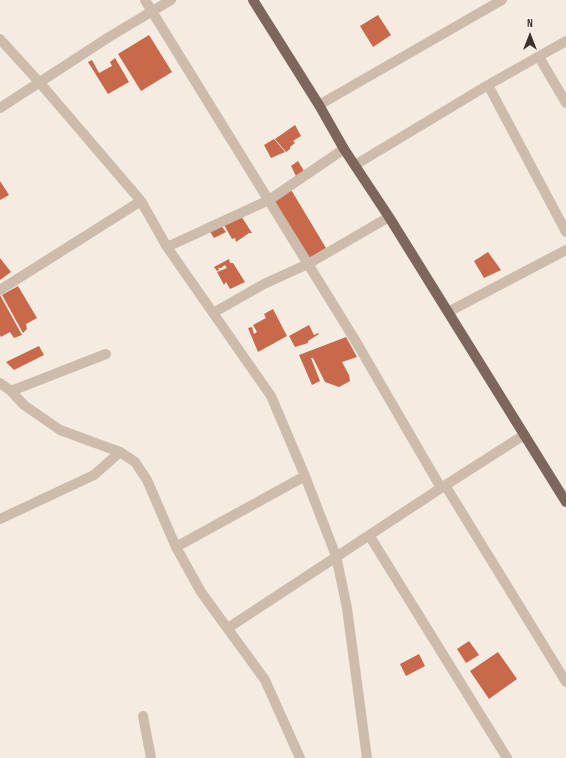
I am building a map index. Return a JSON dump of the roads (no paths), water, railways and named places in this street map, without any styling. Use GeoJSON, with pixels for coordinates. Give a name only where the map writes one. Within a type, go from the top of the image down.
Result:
{"type":"FeatureCollection","features":[{"type":"Feature","properties":{"kind":"main road"},"geometry":{"type":"LineString","coordinates":[[253,0],[566,502]]}},
{"type":"Feature","properties":{"kind":"street"},"geometry":{"type":"LineString","coordinates":[[145,0],[355,340],[443,486],[566,682]]}},
{"type":"Feature","properties":{"kind":"street"},"geometry":{"type":"LineString","coordinates":[[0,108],[109,37],[171,0]]}},
{"type":"Feature","properties":{"kind":"street"},"geometry":{"type":"LineString","coordinates":[[319,105],[502,0]]}},
{"type":"Feature","properties":{"kind":"street"},"geometry":{"type":"LineString","coordinates":[[0,39],[40,83],[141,201],[167,247],[271,396],[305,476],[336,556],[348,608],[368,758]]}},
{"type":"Feature","properties":{"kind":"street"},"geometry":{"type":"LineString","coordinates":[[355,165],[488,85],[566,41]]}},
{"type":"Feature","properties":{"kind":"street"},"geometry":{"type":"LineString","coordinates":[[539,57],[566,104]]}},
{"type":"Feature","properties":{"kind":"street"},"geometry":{"type":"LineString","coordinates":[[488,85],[566,232]]}},
{"type":"Feature","properties":{"kind":"street"},"geometry":{"type":"LineString","coordinates":[[167,247],[269,200],[344,148]]}},
{"type":"Feature","properties":{"kind":"street"},"geometry":{"type":"LineString","coordinates":[[0,290],[141,201]]}},
{"type":"Feature","properties":{"kind":"street"},"geometry":{"type":"LineString","coordinates":[[213,313],[264,284],[308,264],[388,217]]}},
{"type":"Feature","properties":{"kind":"street"},"geometry":{"type":"LineString","coordinates":[[448,312],[566,250]]}},
{"type":"Feature","properties":{"kind":"street"},"geometry":{"type":"LineString","coordinates":[[11,392],[106,354]]}},
{"type":"Feature","properties":{"kind":"street"},"geometry":{"type":"LineString","coordinates":[[0,383],[24,405],[60,430],[120,452],[135,462],[147,480],[176,547],[201,592],[265,680],[300,758]]}},
{"type":"Feature","properties":{"kind":"street"},"geometry":{"type":"LineString","coordinates":[[228,628],[443,486],[524,435]]}},
{"type":"Feature","properties":{"kind":"street"},"geometry":{"type":"LineString","coordinates":[[0,519],[94,475],[120,452]]}},
{"type":"Feature","properties":{"kind":"street"},"geometry":{"type":"LineString","coordinates":[[176,547],[305,476]]}},
{"type":"Feature","properties":{"kind":"street"},"geometry":{"type":"LineString","coordinates":[[369,535],[507,758]]}},
{"type":"Feature","properties":{"kind":"street"},"geometry":{"type":"LineString","coordinates":[[143,716],[151,758]]}}]}
